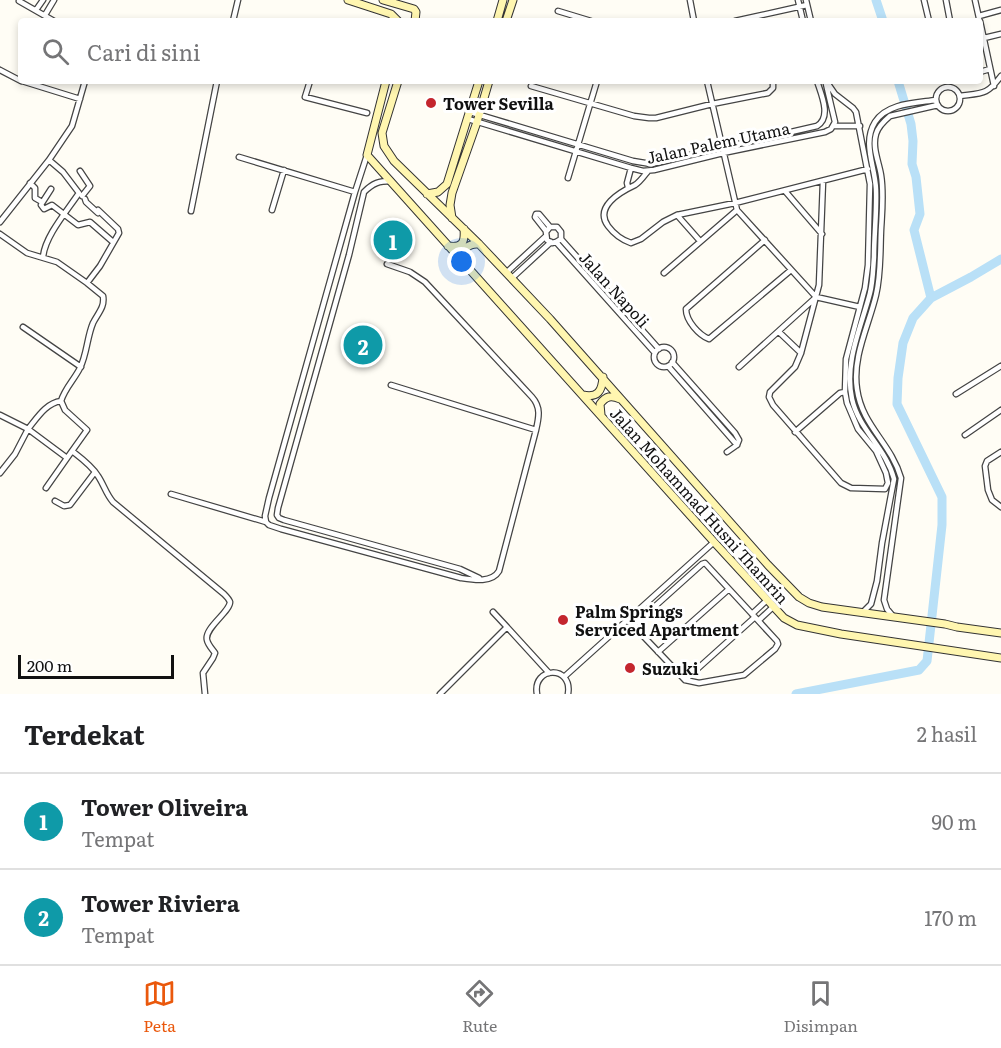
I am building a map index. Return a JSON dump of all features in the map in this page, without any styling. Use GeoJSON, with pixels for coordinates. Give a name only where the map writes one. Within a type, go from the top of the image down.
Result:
{"type":"FeatureCollection","features":[{"type":"Feature","properties":{"kind":"street"},"geometry":{"type":"LineString","coordinates":[[36,10],[43,0]]}},
{"type":"Feature","properties":{"kind":"street"},"geometry":{"type":"LineString","coordinates":[[45,15],[54,0]]}},
{"type":"Feature","properties":{"kind":"street"},"geometry":{"type":"LineString","coordinates":[[234,18],[238,0]]}},
{"type":"Feature","properties":{"kind":"street"},"geometry":{"type":"LineString","coordinates":[[348,0],[382,10],[395,18]]}},
{"type":"Feature","properties":{"kind":"street"},"geometry":{"type":"LineString","coordinates":[[383,0],[416,11],[416,18]]}},
{"type":"Feature","properties":{"kind":"street"},"geometry":{"type":"LineString","coordinates":[[498,18],[503,0]]}},
{"type":"Feature","properties":{"kind":"street"},"geometry":{"type":"LineString","coordinates":[[507,18],[513,0]]}},
{"type":"Feature","properties":{"kind":"street"},"geometry":{"type":"LineString","coordinates":[[690,0],[693,18]]}},
{"type":"Feature","properties":{"kind":"street"},"geometry":{"type":"LineString","coordinates":[[798,0],[802,18]]}},
{"type":"Feature","properties":{"kind":"street"},"geometry":{"type":"LineString","coordinates":[[924,0],[928,18]]}},
{"type":"Feature","properties":{"kind":"street"},"geometry":{"type":"LineString","coordinates":[[946,0],[949,18]]}},
{"type":"Feature","properties":{"kind":"street"},"geometry":{"type":"LineString","coordinates":[[975,0],[980,18]]}},
{"type":"Feature","properties":{"kind":"street"},"geometry":{"type":"LineString","coordinates":[[19,1],[49,18]]}},
{"type":"Feature","properties":{"kind":"street"},"geometry":{"type":"LineString","coordinates":[[749,18],[800,7],[807,2],[810,18]]}},
{"type":"Feature","properties":{"kind":"street"},"geometry":{"type":"LineString","coordinates":[[399,18],[410,8]]}},
{"type":"Feature","properties":{"kind":"street"},"geometry":{"type":"LineString","coordinates":[[982,18],[1001,10]]}},
{"type":"Feature","properties":{"kind":"street"},"geometry":{"type":"LineString","coordinates":[[558,11],[581,18]]}},
{"type":"Feature","properties":{"kind":"street"},"geometry":{"type":"LineString","coordinates":[[983,33],[994,86]]}},
{"type":"Feature","properties":{"kind":"street"},"geometry":{"type":"LineString","coordinates":[[984,38],[1001,34]]}},
{"type":"Feature","properties":{"kind":"street"},"geometry":{"type":"LineString","coordinates":[[983,71],[990,69]]}},
{"type":"Feature","properties":{"kind":"street"},"geometry":{"type":"LineString","coordinates":[[0,70],[18,79]]}},
{"type":"Feature","properties":{"kind":"street"},"geometry":{"type":"LineString","coordinates":[[960,96],[987,92],[1001,76]]}},
{"type":"Feature","properties":{"kind":"street"},"geometry":{"type":"LineString","coordinates":[[32,84],[80,99]]}},
{"type":"Feature","properties":{"kind":"street"},"geometry":{"type":"LineString","coordinates":[[0,222],[49,160],[72,126],[84,84]]}},
{"type":"Feature","properties":{"kind":"street"},"geometry":{"type":"LineString","coordinates":[[191,211],[216,84]]}},
{"type":"Feature","properties":{"kind":"street"},"geometry":{"type":"LineString","coordinates":[[309,84],[305,97],[367,113]]}},
{"type":"Feature","properties":{"kind":"street"},"geometry":{"type":"LineString","coordinates":[[266,522],[269,498],[385,84]]}},
{"type":"Feature","properties":{"kind":"street","name":"Jalan Mohammad Husni Thamrin"},"geometry":{"type":"LineString","coordinates":[[397,84],[382,133],[384,146],[394,161],[509,275],[799,597],[822,607],[1001,633]]}},
{"type":"Feature","properties":{"kind":"street"},"geometry":{"type":"LineString","coordinates":[[427,194],[438,192],[447,184],[478,84]]}},
{"type":"Feature","properties":{"kind":"street"},"geometry":{"type":"LineString","coordinates":[[452,218],[450,205],[452,193],[480,119],[488,84]]}},
{"type":"Feature","properties":{"kind":"street"},"geometry":{"type":"LineString","coordinates":[[568,178],[596,84]]}},
{"type":"Feature","properties":{"kind":"street"},"geometry":{"type":"LineString","coordinates":[[708,84],[737,210],[816,297],[860,307]]}},
{"type":"Feature","properties":{"kind":"street"},"geometry":{"type":"LineString","coordinates":[[531,86],[634,116],[649,118],[768,93],[773,88],[773,84]]}},
{"type":"Feature","properties":{"kind":"street","name":"Jalan Palem Utama"},"geometry":{"type":"LineString","coordinates":[[480,119],[630,168],[648,171],[818,126],[822,123],[825,114],[818,84]]}},
{"type":"Feature","properties":{"kind":"street"},"geometry":{"type":"LineString","coordinates":[[827,84],[835,122],[832,127]]}},
{"type":"Feature","properties":{"kind":"street"},"geometry":{"type":"LineString","coordinates":[[823,181],[819,285],[816,297],[795,367],[774,387],[769,397],[795,432],[841,483],[846,486],[885,489],[888,483],[886,473],[876,451],[858,429],[845,393],[846,359],[865,288],[868,265],[870,184],[868,169],[856,112],[835,94],[828,84]]}},
{"type":"Feature","properties":{"kind":"street"},"geometry":{"type":"LineString","coordinates":[[945,84],[946,88]]}},
{"type":"Feature","properties":{"kind":"street"},"geometry":{"type":"LineString","coordinates":[[884,600],[880,601],[876,596],[877,581],[894,479],[892,470],[880,448],[869,436],[855,411],[849,371],[873,275],[876,191],[868,142],[870,132],[880,115],[886,111],[915,103],[937,102],[945,110],[954,109],[958,106],[960,96],[954,89],[946,88],[939,92],[937,102]]}},
{"type":"Feature","properties":{"kind":"street"},"geometry":{"type":"LineString","coordinates":[[893,617],[884,600],[901,478],[885,444],[874,432],[861,409],[856,386],[856,371],[879,282],[882,191],[875,142],[876,134],[885,120],[937,102]]}},
{"type":"Feature","properties":{"kind":"street"},"geometry":{"type":"LineString","coordinates":[[469,115],[480,119]]}},
{"type":"Feature","properties":{"kind":"street","name":"Jalan Palem Utama"},"geometry":{"type":"LineString","coordinates":[[480,119],[647,164],[825,132],[832,127],[860,126]]}},
{"type":"Feature","properties":{"kind":"street","name":"Jalan Mohammad Husni Thamrin"},"geometry":{"type":"LineString","coordinates":[[367,155],[766,600],[790,622],[809,628],[1001,658]]}},
{"type":"Feature","properties":{"kind":"street"},"geometry":{"type":"LineString","coordinates":[[239,157],[355,192]]}},
{"type":"Feature","properties":{"kind":"street"},"geometry":{"type":"LineString","coordinates":[[49,160],[63,172],[86,202],[118,229],[119,235],[87,283]]}},
{"type":"Feature","properties":{"kind":"street"},"geometry":{"type":"LineString","coordinates":[[628,187],[630,168]]}},
{"type":"Feature","properties":{"kind":"street"},"geometry":{"type":"LineString","coordinates":[[648,171],[641,180],[628,187],[606,207],[603,213],[610,228],[621,239],[631,243],[677,215],[735,203],[868,169]]}},
{"type":"Feature","properties":{"kind":"street"},"geometry":{"type":"LineString","coordinates":[[272,210],[284,170]]}},
{"type":"Feature","properties":{"kind":"street"},"geometry":{"type":"LineString","coordinates":[[43,257],[50,236],[64,215],[89,188],[90,185],[80,171]]}},
{"type":"Feature","properties":{"kind":"street"},"geometry":{"type":"LineString","coordinates":[[391,181],[379,181],[364,192],[349,255],[278,508],[278,517],[460,569],[482,579]]}},
{"type":"Feature","properties":{"kind":"street"},"geometry":{"type":"LineString","coordinates":[[30,183],[35,188],[35,198],[42,202],[45,209],[52,205],[80,225],[91,223],[114,242]]}},
{"type":"Feature","properties":{"kind":"street"},"geometry":{"type":"LineString","coordinates":[[42,202],[51,189]]}},
{"type":"Feature","properties":{"kind":"street"},"geometry":{"type":"LineString","coordinates":[[784,190],[822,234]]}},
{"type":"Feature","properties":{"kind":"street"},"geometry":{"type":"LineString","coordinates":[[664,273],[737,210]]}},
{"type":"Feature","properties":{"kind":"street"},"geometry":{"type":"LineString","coordinates":[[677,215],[700,241]]}},
{"type":"Feature","properties":{"kind":"street","name":"Jalan Napoli"},"geometry":{"type":"LineString","coordinates":[[556,241],[562,235],[556,227],[547,231],[547,240],[556,241],[657,351]]}},
{"type":"Feature","properties":{"kind":"street"},"geometry":{"type":"LineString","coordinates":[[448,246],[461,244],[464,229]]}},
{"type":"Feature","properties":{"kind":"street"},"geometry":{"type":"LineString","coordinates":[[509,275],[547,231]]}},
{"type":"Feature","properties":{"kind":"street"},"geometry":{"type":"LineString","coordinates":[[0,234],[27,253],[57,262],[103,295],[104,300],[90,331],[81,367],[65,390],[61,401],[65,410],[87,430],[46,488]]}},
{"type":"Feature","properties":{"kind":"street"},"geometry":{"type":"LineString","coordinates":[[765,240],[687,307],[685,312],[687,317],[702,336],[709,339],[791,270]]}},
{"type":"Feature","properties":{"kind":"street"},"geometry":{"type":"LineString","coordinates":[[509,275],[556,241]]}},
{"type":"Feature","properties":{"kind":"street"},"geometry":{"type":"LineString","coordinates":[[464,262],[465,249],[471,244],[479,244]]}},
{"type":"Feature","properties":{"kind":"street"},"geometry":{"type":"LineString","coordinates":[[171,494],[266,522],[270,526],[461,578],[493,578],[499,571],[536,430],[539,411],[537,403],[425,282],[410,272],[387,264]]}},
{"type":"Feature","properties":{"kind":"street"},"geometry":{"type":"LineString","coordinates":[[807,286],[819,285]]}},
{"type":"Feature","properties":{"kind":"street"},"geometry":{"type":"LineString","coordinates":[[739,368],[816,297]]}},
{"type":"Feature","properties":{"kind":"street"},"geometry":{"type":"LineString","coordinates":[[23,327],[81,367]]}},
{"type":"Feature","properties":{"kind":"street"},"geometry":{"type":"LineString","coordinates":[[779,332],[801,353]]}},
{"type":"Feature","properties":{"kind":"street","name":"Jalan Napoli"},"geometry":{"type":"LineString","coordinates":[[665,348],[671,350],[674,355],[670,364],[663,367],[658,364],[655,360],[657,351],[665,348]]}},
{"type":"Feature","properties":{"kind":"street"},"geometry":{"type":"LineString","coordinates":[[309,356],[320,359]]}},
{"type":"Feature","properties":{"kind":"street","name":"Jalan Napoli"},"geometry":{"type":"LineString","coordinates":[[670,364],[735,433],[739,441],[727,452]]}},
{"type":"Feature","properties":{"kind":"street"},"geometry":{"type":"LineString","coordinates":[[956,394],[1000,368]]}},
{"type":"Feature","properties":{"kind":"street"},"geometry":{"type":"LineString","coordinates":[[584,395],[600,393],[603,377]]}},
{"type":"Feature","properties":{"kind":"street"},"geometry":{"type":"LineString","coordinates":[[391,385],[536,430]]}},
{"type":"Feature","properties":{"kind":"street"},"geometry":{"type":"LineString","coordinates":[[795,432],[840,393],[845,393]]}},
{"type":"Feature","properties":{"kind":"street"},"geometry":{"type":"LineString","coordinates":[[602,417],[600,404],[603,400],[614,396],[621,399]]}},
{"type":"Feature","properties":{"kind":"street"},"geometry":{"type":"LineString","coordinates":[[0,473],[15,454],[28,429],[47,407],[61,401]]}},
{"type":"Feature","properties":{"kind":"street"},"geometry":{"type":"LineString","coordinates":[[965,435],[1001,410]]}},
{"type":"Feature","properties":{"kind":"street"},"geometry":{"type":"LineString","coordinates":[[0,415],[28,429],[67,459]]}},
{"type":"Feature","properties":{"kind":"street"},"geometry":{"type":"LineString","coordinates":[[72,451],[95,472],[106,494],[113,502],[224,594],[229,601],[227,608],[207,635],[207,642],[215,653],[203,673],[206,694]]}},
{"type":"Feature","properties":{"kind":"street"},"geometry":{"type":"LineString","coordinates":[[1001,452],[987,461],[985,466],[988,490],[992,500],[1001,507]]}},
{"type":"Feature","properties":{"kind":"street"},"geometry":{"type":"LineString","coordinates":[[55,501],[64,506],[70,505],[95,472]]}},
{"type":"Feature","properties":{"kind":"street"},"geometry":{"type":"LineString","coordinates":[[564,677],[714,542]]}},
{"type":"Feature","properties":{"kind":"street"},"geometry":{"type":"LineString","coordinates":[[627,620],[685,680],[699,683],[744,675],[778,644],[705,563],[633,626]]}},
{"type":"Feature","properties":{"kind":"street"},"geometry":{"type":"LineString","coordinates":[[863,612],[871,604],[877,581]]}},
{"type":"Feature","properties":{"kind":"street"},"geometry":{"type":"LineString","coordinates":[[657,652],[729,589]]}},
{"type":"Feature","properties":{"kind":"street"},"geometry":{"type":"LineString","coordinates":[[756,617],[766,600]]}},
{"type":"Feature","properties":{"kind":"street"},"geometry":{"type":"LineString","coordinates":[[685,680],[756,617],[773,607]]}},
{"type":"Feature","properties":{"kind":"street"},"geometry":{"type":"LineString","coordinates":[[493,612],[549,673]]}},
{"type":"Feature","properties":{"kind":"street"},"geometry":{"type":"LineString","coordinates":[[440,694],[507,627]]}},
{"type":"Feature","properties":{"kind":"street"},"geometry":{"type":"LineString","coordinates":[[529,694],[537,693],[540,678],[549,673],[557,673],[564,677],[569,687],[568,694]]}},
{"type":"Feature","properties":{"kind":"waterway"},"geometry":{"type":"LineString","coordinates":[[876,0],[882,18]]}},
{"type":"Feature","properties":{"kind":"waterway"},"geometry":{"type":"LineString","coordinates":[[899,84],[911,124],[913,141],[912,164],[916,177],[920,214],[914,230],[931,298]]}},
{"type":"Feature","properties":{"kind":"waterway"},"geometry":{"type":"LineString","coordinates":[[796,694],[919,670],[927,661],[942,525],[942,497],[897,404],[903,343],[913,318],[931,298],[1001,259]]}},
{"type":"Feature","properties":{"kind":"place","name":"Tower Sevilla"},"geometry":{"type":"Point","coordinates":[431,103]}},
{"type":"Feature","properties":{"kind":"place","name":"Tower Oliveira"},"geometry":{"type":"Point","coordinates":[393,240]}},
{"type":"Feature","properties":{"kind":"place","name":"Tower Riviera"},"geometry":{"type":"Point","coordinates":[363,345]}},
{"type":"Feature","properties":{"kind":"place","name":"Palm Springs Serviced Apartment"},"geometry":{"type":"Point","coordinates":[563,620]}},
{"type":"Feature","properties":{"kind":"place","name":"Suzuki"},"geometry":{"type":"Point","coordinates":[630,668]}}]}
